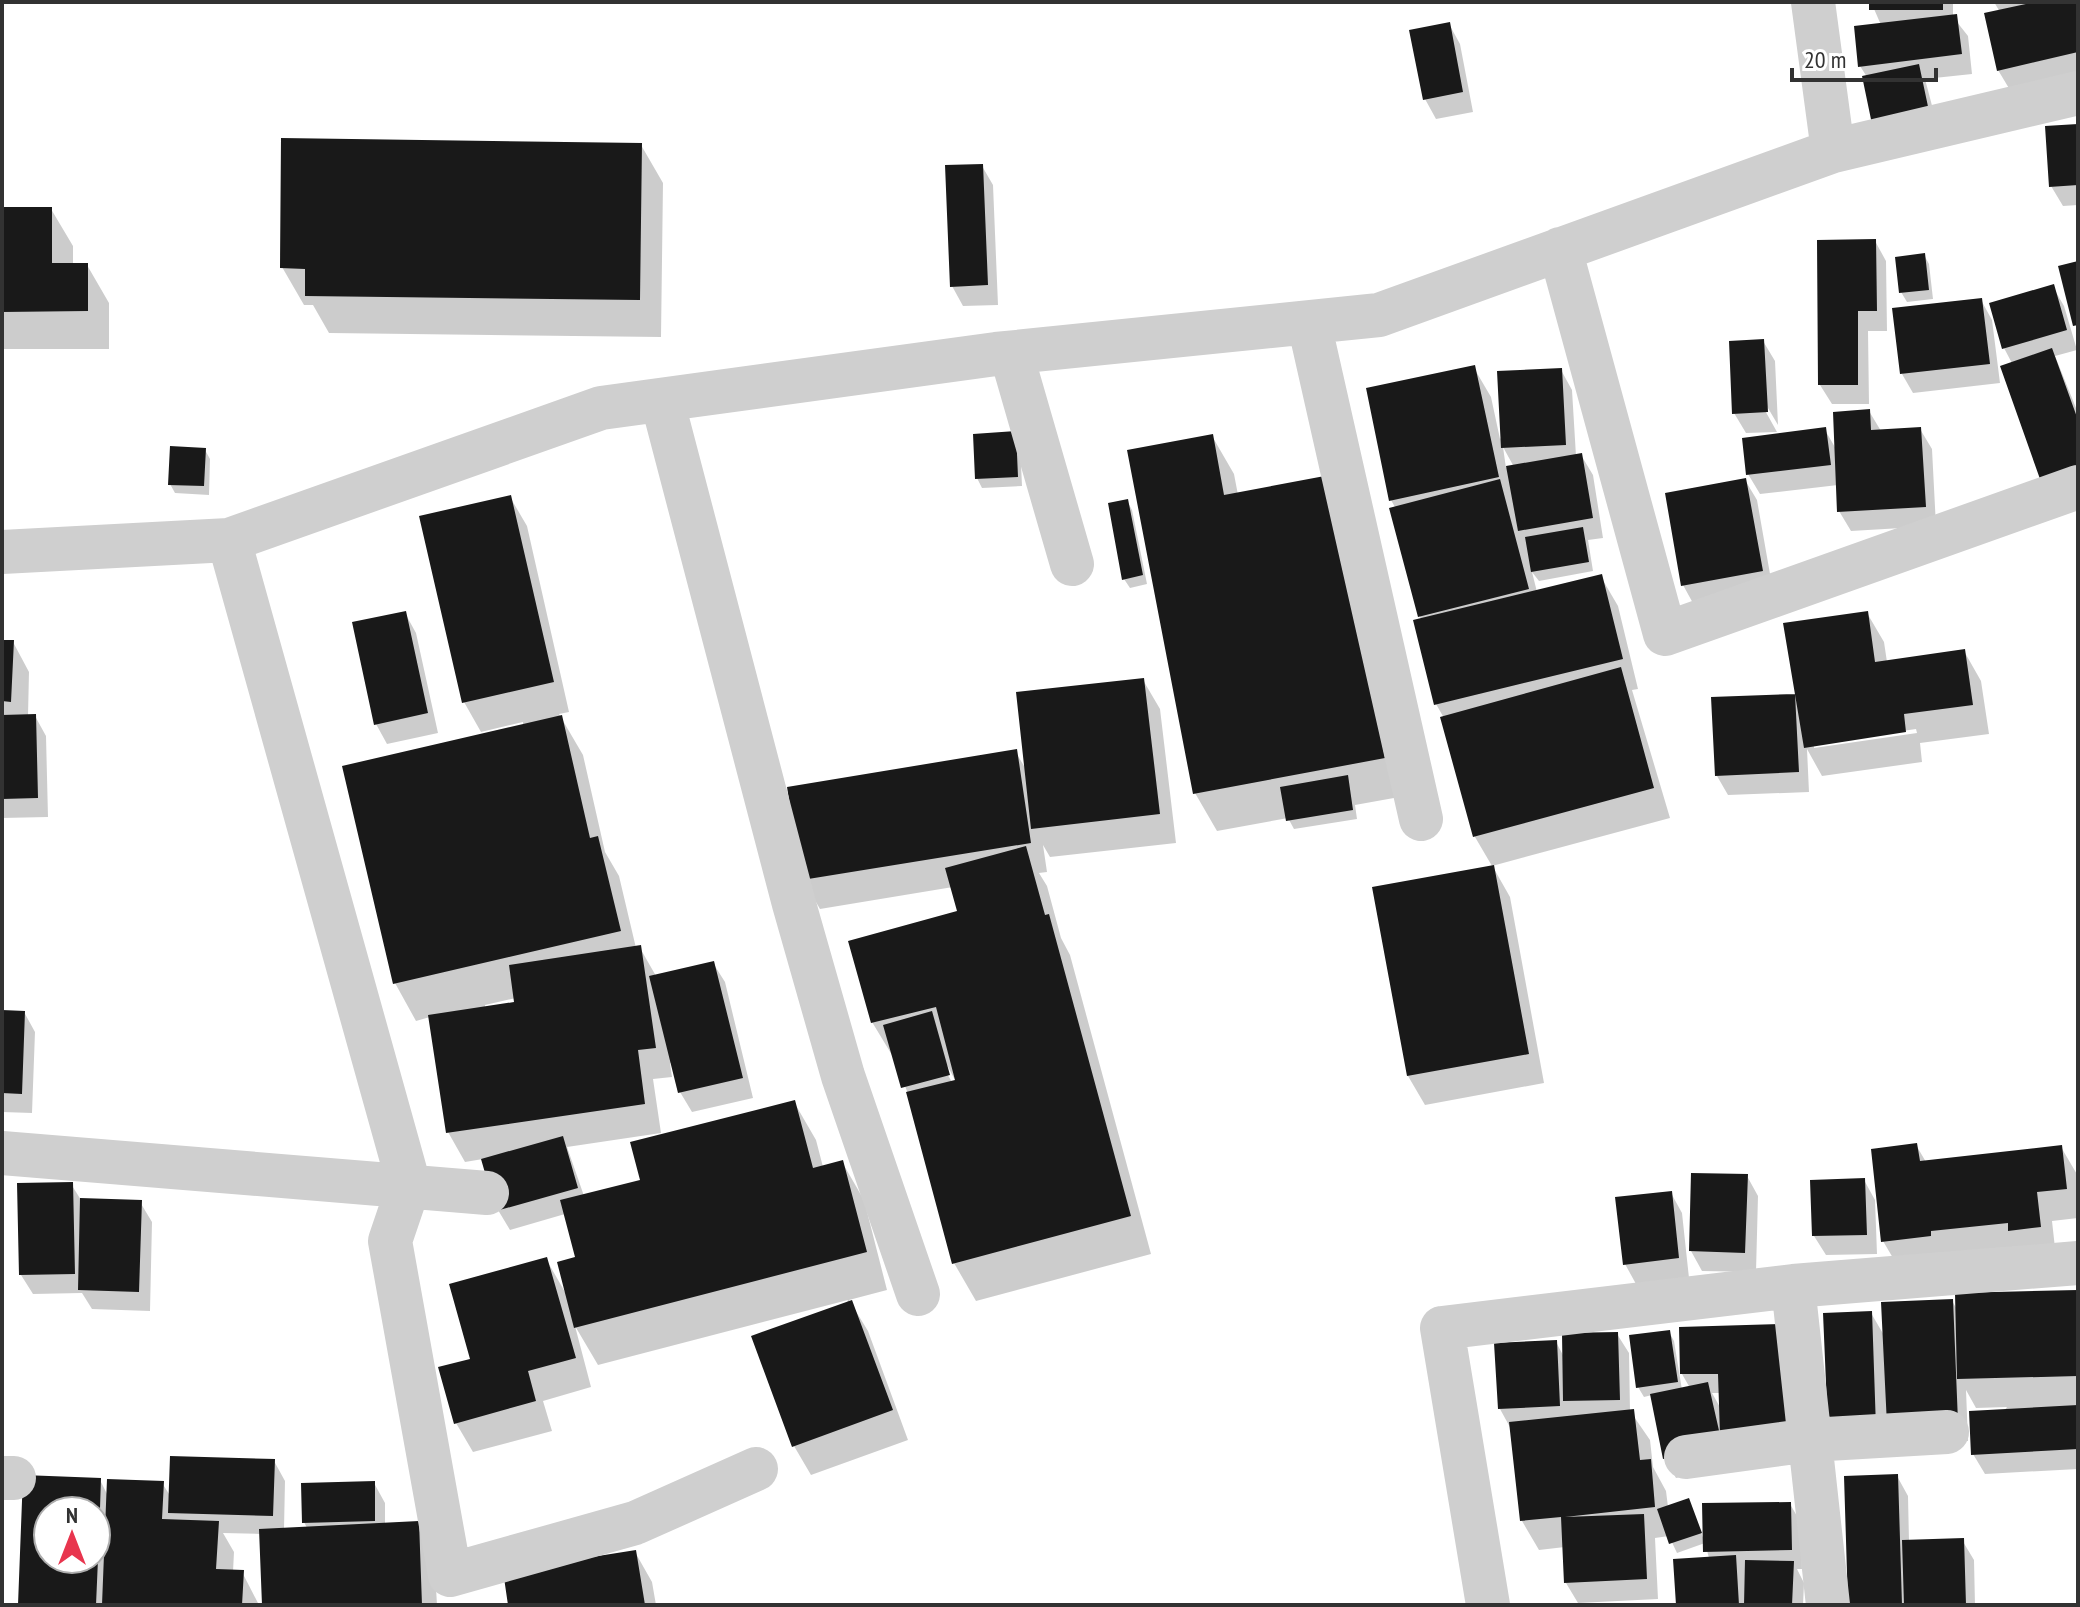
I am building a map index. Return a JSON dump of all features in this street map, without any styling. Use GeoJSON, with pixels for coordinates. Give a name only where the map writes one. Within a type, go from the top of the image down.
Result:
{"type":"FeatureCollection","features":[{"type":"Feature","properties":{"kind":"street"},"geometry":{"type":"LineString","coordinates":[[1813,2],[1833,151]]}},
{"type":"Feature","properties":{"kind":"street"},"geometry":{"type":"LineString","coordinates":[[2,552],[229,540],[601,408],[1011,353],[1379,315],[1833,151],[2078,93]]}},
{"type":"Feature","properties":{"kind":"street"},"geometry":{"type":"LineString","coordinates":[[1560,249],[1665,634],[2078,487]]}},
{"type":"Feature","properties":{"kind":"street"},"geometry":{"type":"LineString","coordinates":[[1309,323],[1421,819]]}},
{"type":"Feature","properties":{"kind":"street"},"geometry":{"type":"LineString","coordinates":[[1011,353],[1072,564]]}},
{"type":"Feature","properties":{"kind":"street"},"geometry":{"type":"LineString","coordinates":[[662,400],[835,1048],[918,1294]]}},
{"type":"Feature","properties":{"kind":"street"},"geometry":{"type":"LineString","coordinates":[[229,540],[409,1185],[390,1241],[446,1590],[635,1523],[756,1469]]}},
{"type":"Feature","properties":{"kind":"street"},"geometry":{"type":"LineString","coordinates":[[2,1153],[487,1193]]}},
{"type":"Feature","properties":{"kind":"street"},"geometry":{"type":"LineString","coordinates":[[1488,1605],[1442,1328],[1793,1286],[2078,1263]]}},
{"type":"Feature","properties":{"kind":"street"},"geometry":{"type":"LineString","coordinates":[[1793,1286],[1828,1605]]}},
{"type":"Feature","properties":{"kind":"street"},"geometry":{"type":"LineString","coordinates":[[1686,1457],[1810,1440],[1947,1432]]}},
{"type":"Feature","properties":{"kind":"building"},"geometry":{"type":"Polygon","coordinates":[[[1869,2],[1943,2],[1943,10],[1869,10],[1869,2]]]}},
{"type":"Feature","properties":{"kind":"building"},"geometry":{"type":"Polygon","coordinates":[[[2035,2],[2078,2],[2078,52],[1997,71],[1984,13],[2035,2]]]}},
{"type":"Feature","properties":{"kind":"building"},"geometry":{"type":"Polygon","coordinates":[[[1957,14],[1962,54],[1858,67],[1854,26],[1957,14]]]}},
{"type":"Feature","properties":{"kind":"building"},"geometry":{"type":"Polygon","coordinates":[[[1450,22],[1463,92],[1423,100],[1409,30],[1450,22]]]}},
{"type":"Feature","properties":{"kind":"building"},"geometry":{"type":"Polygon","coordinates":[[[1919,64],[1930,116],[1873,129],[1862,76],[1919,64]]]}},
{"type":"Feature","properties":{"kind":"building"},"geometry":{"type":"Polygon","coordinates":[[[2078,124],[2078,185],[2049,187],[2045,126],[2078,124]]]}},
{"type":"Feature","properties":{"kind":"building"},"geometry":{"type":"Polygon","coordinates":[[[281,138],[642,143],[640,300],[305,296],[305,269],[280,268],[281,138]]]}},
{"type":"Feature","properties":{"kind":"building"},"geometry":{"type":"Polygon","coordinates":[[[983,164],[988,285],[950,287],[945,165],[983,164]]]}},
{"type":"Feature","properties":{"kind":"building"},"geometry":{"type":"Polygon","coordinates":[[[2,207],[52,207],[52,263],[88,263],[88,311],[2,312],[2,207]]]}},
{"type":"Feature","properties":{"kind":"building"},"geometry":{"type":"Polygon","coordinates":[[[1876,239],[1877,311],[1858,311],[1858,385],[1818,385],[1817,240],[1876,239]]]}},
{"type":"Feature","properties":{"kind":"building"},"geometry":{"type":"Polygon","coordinates":[[[1925,253],[1929,290],[1899,293],[1895,257],[1925,253]]]}},
{"type":"Feature","properties":{"kind":"building"},"geometry":{"type":"Polygon","coordinates":[[[2078,261],[2078,325],[2073,326],[2058,266],[2078,261]]]}},
{"type":"Feature","properties":{"kind":"building"},"geometry":{"type":"Polygon","coordinates":[[[2054,284],[2067,330],[2002,349],[1989,303],[2054,284]]]}},
{"type":"Feature","properties":{"kind":"building"},"geometry":{"type":"Polygon","coordinates":[[[1982,298],[1990,364],[1900,374],[1892,308],[1982,298]]]}},
{"type":"Feature","properties":{"kind":"building"},"geometry":{"type":"Polygon","coordinates":[[[1764,339],[1768,412],[1732,414],[1729,341],[1764,339]]]}},
{"type":"Feature","properties":{"kind":"building"},"geometry":{"type":"Polygon","coordinates":[[[2052,348],[2078,420],[2078,466],[2040,479],[2000,366],[2052,348]]]}},
{"type":"Feature","properties":{"kind":"building"},"geometry":{"type":"Polygon","coordinates":[[[1475,365],[1499,477],[1389,501],[1366,388],[1475,365]]]}},
{"type":"Feature","properties":{"kind":"building"},"geometry":{"type":"Polygon","coordinates":[[[1562,368],[1566,445],[1501,448],[1497,371],[1562,368]]]}},
{"type":"Feature","properties":{"kind":"building"},"geometry":{"type":"Polygon","coordinates":[[[1870,409],[1871,430],[1921,427],[1926,507],[1837,512],[1833,412],[1870,409]]]}},
{"type":"Feature","properties":{"kind":"building"},"geometry":{"type":"Polygon","coordinates":[[[1826,427],[1831,465],[1746,475],[1742,438],[1826,427]]]}},
{"type":"Feature","properties":{"kind":"building"},"geometry":{"type":"Polygon","coordinates":[[[1016,431],[1018,477],[975,479],[973,434],[1016,431]]]}},
{"type":"Feature","properties":{"kind":"building"},"geometry":{"type":"Polygon","coordinates":[[[1213,434],[1224,495],[1330,475],[1385,758],[1193,794],[1127,450],[1213,434]]]}},
{"type":"Feature","properties":{"kind":"building"},"geometry":{"type":"Polygon","coordinates":[[[170,446],[206,448],[204,486],[168,485],[170,446]]]}},
{"type":"Feature","properties":{"kind":"building"},"geometry":{"type":"Polygon","coordinates":[[[1582,453],[1593,518],[1518,531],[1506,466],[1582,453]]]}},
{"type":"Feature","properties":{"kind":"building"},"geometry":{"type":"Polygon","coordinates":[[[1746,478],[1763,571],[1681,586],[1665,493],[1746,478]]]}},
{"type":"Feature","properties":{"kind":"building"},"geometry":{"type":"Polygon","coordinates":[[[1500,479],[1529,589],[1418,617],[1389,508],[1500,479]]]}},
{"type":"Feature","properties":{"kind":"building"},"geometry":{"type":"Polygon","coordinates":[[[511,495],[554,682],[462,703],[419,516],[511,495]]]}},
{"type":"Feature","properties":{"kind":"building"},"geometry":{"type":"Polygon","coordinates":[[[1128,499],[1143,575],[1122,580],[1108,503],[1128,499]]]}},
{"type":"Feature","properties":{"kind":"building"},"geometry":{"type":"Polygon","coordinates":[[[1583,527],[1589,562],[1531,572],[1525,537],[1583,527]]]}},
{"type":"Feature","properties":{"kind":"building"},"geometry":{"type":"Polygon","coordinates":[[[1602,574],[1623,659],[1434,705],[1413,620],[1602,574]]]}},
{"type":"Feature","properties":{"kind":"building"},"geometry":{"type":"Polygon","coordinates":[[[406,611],[428,713],[374,725],[352,622],[406,611]]]}},
{"type":"Feature","properties":{"kind":"building"},"geometry":{"type":"Polygon","coordinates":[[[1868,611],[1875,662],[1965,649],[1973,705],[1904,714],[1906,732],[1804,748],[1783,623],[1868,611]]]}},
{"type":"Feature","properties":{"kind":"building"},"geometry":{"type":"Polygon","coordinates":[[[2,640],[14,640],[11,702],[2,701],[2,640]]]}},
{"type":"Feature","properties":{"kind":"building"},"geometry":{"type":"Polygon","coordinates":[[[1621,667],[1654,788],[1473,837],[1440,717],[1621,667]]]}},
{"type":"Feature","properties":{"kind":"building"},"geometry":{"type":"Polygon","coordinates":[[[1144,678],[1160,814],[1031,829],[1016,692],[1144,678]]]}},
{"type":"Feature","properties":{"kind":"building"},"geometry":{"type":"Polygon","coordinates":[[[1795,694],[1799,772],[1715,776],[1711,697],[1795,694]]]}},
{"type":"Feature","properties":{"kind":"building"},"geometry":{"type":"Polygon","coordinates":[[[36,714],[38,798],[2,799],[2,715],[36,714]]]}},
{"type":"Feature","properties":{"kind":"building"},"geometry":{"type":"Polygon","coordinates":[[[562,715],[590,838],[598,836],[621,931],[393,984],[342,766],[562,715]]]}},
{"type":"Feature","properties":{"kind":"building"},"geometry":{"type":"Polygon","coordinates":[[[1017,749],[1031,843],[802,880],[787,787],[1017,749]]]}},
{"type":"Feature","properties":{"kind":"building"},"geometry":{"type":"Polygon","coordinates":[[[1348,775],[1353,810],[1286,821],[1280,787],[1348,775]]]}},
{"type":"Feature","properties":{"kind":"building"},"geometry":{"type":"Polygon","coordinates":[[[1026,846],[1045,915],[1049,914],[1131,1216],[952,1264],[906,1092],[955,1080],[936,1007],[871,1023],[848,941],[957,911],[945,868],[1026,846]]]}},
{"type":"Feature","properties":{"kind":"building"},"geometry":{"type":"Polygon","coordinates":[[[1494,865],[1529,1054],[1407,1076],[1372,887],[1494,865]]]}},
{"type":"Feature","properties":{"kind":"building"},"geometry":{"type":"Polygon","coordinates":[[[641,945],[656,1048],[638,1050],[645,1104],[446,1133],[428,1015],[514,1002],[509,965],[641,945]]]}},
{"type":"Feature","properties":{"kind":"building"},"geometry":{"type":"Polygon","coordinates":[[[714,961],[743,1078],[678,1093],[649,976],[714,961]]]}},
{"type":"Feature","properties":{"kind":"building"},"geometry":{"type":"Polygon","coordinates":[[[2,1010],[25,1011],[22,1094],[2,1093],[2,1010]]]}},
{"type":"Feature","properties":{"kind":"building"},"geometry":{"type":"Polygon","coordinates":[[[932,1011],[950,1075],[901,1088],[883,1025],[932,1011]]]}},
{"type":"Feature","properties":{"kind":"building"},"geometry":{"type":"Polygon","coordinates":[[[795,1100],[813,1168],[843,1160],[867,1252],[574,1328],[557,1262],[575,1257],[560,1200],[640,1180],[630,1142],[795,1100]]]}},
{"type":"Feature","properties":{"kind":"building"},"geometry":{"type":"Polygon","coordinates":[[[563,1136],[578,1188],[496,1211],[481,1159],[563,1136]]]}},
{"type":"Feature","properties":{"kind":"building"},"geometry":{"type":"Polygon","coordinates":[[[1917,1143],[1920,1161],[2062,1145],[2067,1189],[2037,1192],[2041,1227],[2008,1231],[2008,1223],[1931,1231],[1931,1236],[1881,1242],[1871,1149],[1917,1143]]]}},
{"type":"Feature","properties":{"kind":"building"},"geometry":{"type":"Polygon","coordinates":[[[1691,1173],[1748,1174],[1745,1253],[1689,1251],[1691,1173]]]}},
{"type":"Feature","properties":{"kind":"building"},"geometry":{"type":"Polygon","coordinates":[[[1865,1178],[1867,1235],[1812,1236],[1810,1180],[1865,1178]]]}},
{"type":"Feature","properties":{"kind":"building"},"geometry":{"type":"Polygon","coordinates":[[[73,1182],[75,1274],[19,1275],[17,1183],[73,1182]]]}},
{"type":"Feature","properties":{"kind":"building"},"geometry":{"type":"Polygon","coordinates":[[[1672,1191],[1679,1258],[1623,1265],[1615,1197],[1672,1191]]]}},
{"type":"Feature","properties":{"kind":"building"},"geometry":{"type":"Polygon","coordinates":[[[80,1198],[142,1200],[139,1292],[78,1290],[80,1198]]]}},
{"type":"Feature","properties":{"kind":"building"},"geometry":{"type":"Polygon","coordinates":[[[547,1257],[576,1358],[528,1371],[536,1401],[454,1424],[438,1367],[470,1359],[449,1284],[547,1257]]]}},
{"type":"Feature","properties":{"kind":"building"},"geometry":{"type":"Polygon","coordinates":[[[2078,1290],[2078,1376],[1957,1379],[1955,1293],[2078,1290]]]}},
{"type":"Feature","properties":{"kind":"building"},"geometry":{"type":"Polygon","coordinates":[[[1953,1299],[1958,1422],[1887,1425],[1881,1302],[1953,1299]]]}},
{"type":"Feature","properties":{"kind":"building"},"geometry":{"type":"Polygon","coordinates":[[[852,1300],[893,1410],[792,1447],[751,1336],[852,1300]]]}},
{"type":"Feature","properties":{"kind":"building"},"geometry":{"type":"Polygon","coordinates":[[[1872,1311],[1876,1428],[1828,1430],[1823,1313],[1872,1311]]]}},
{"type":"Feature","properties":{"kind":"building"},"geometry":{"type":"Polygon","coordinates":[[[1784,1324],[1787,1435],[1663,1459],[1650,1394],[1708,1382],[1720,1435],[1718,1374],[1680,1374],[1679,1327],[1784,1324]]]}},
{"type":"Feature","properties":{"kind":"building"},"geometry":{"type":"Polygon","coordinates":[[[1670,1330],[1678,1382],[1636,1388],[1629,1335],[1670,1330]]]}},
{"type":"Feature","properties":{"kind":"building"},"geometry":{"type":"Polygon","coordinates":[[[1618,1332],[1620,1400],[1563,1401],[1562,1333],[1618,1332]]]}},
{"type":"Feature","properties":{"kind":"building"},"geometry":{"type":"Polygon","coordinates":[[[1557,1340],[1560,1406],[1498,1409],[1494,1343],[1557,1340]]]}},
{"type":"Feature","properties":{"kind":"building"},"geometry":{"type":"Polygon","coordinates":[[[2078,1405],[2078,1449],[1971,1455],[1969,1411],[2078,1405]]]}},
{"type":"Feature","properties":{"kind":"building"},"geometry":{"type":"Polygon","coordinates":[[[1634,1409],[1640,1460],[1651,1459],[1655,1507],[1565,1517],[1644,1514],[1647,1579],[1564,1583],[1561,1517],[1520,1521],[1509,1422],[1634,1409]]]}},
{"type":"Feature","properties":{"kind":"building"},"geometry":{"type":"Polygon","coordinates":[[[170,1456],[275,1459],[273,1516],[168,1513],[170,1456]]]}},
{"type":"Feature","properties":{"kind":"building"},"geometry":{"type":"Polygon","coordinates":[[[1898,1474],[1902,1605],[1848,1605],[1844,1476],[1898,1474]]]}},
{"type":"Feature","properties":{"kind":"building"},"geometry":{"type":"Polygon","coordinates":[[[23,1475],[101,1478],[100,1495],[32,1495],[32,1575],[97,1575],[96,1605],[18,1605],[23,1475]]]}},
{"type":"Feature","properties":{"kind":"building"},"geometry":{"type":"Polygon","coordinates":[[[107,1479],[164,1481],[162,1519],[219,1521],[216,1569],[244,1570],[242,1605],[102,1605],[103,1575],[112,1575],[112,1495],[106,1495],[107,1479]]]}},
{"type":"Feature","properties":{"kind":"building"},"geometry":{"type":"Polygon","coordinates":[[[375,1481],[375,1521],[302,1523],[301,1483],[375,1481]]]}},
{"type":"Feature","properties":{"kind":"building"},"geometry":{"type":"Polygon","coordinates":[[[1689,1498],[1702,1533],[1669,1544],[1657,1509],[1689,1498]]]}},
{"type":"Feature","properties":{"kind":"building"},"geometry":{"type":"Polygon","coordinates":[[[1791,1502],[1792,1550],[1703,1552],[1702,1503],[1791,1502]]]}},
{"type":"Feature","properties":{"kind":"building"},"geometry":{"type":"Polygon","coordinates":[[[419,1521],[422,1605],[262,1605],[259,1529],[419,1521]]]}},
{"type":"Feature","properties":{"kind":"building"},"geometry":{"type":"Polygon","coordinates":[[[1964,1538],[1966,1605],[1904,1605],[1902,1540],[1964,1538]]]}},
{"type":"Feature","properties":{"kind":"building"},"geometry":{"type":"Polygon","coordinates":[[[636,1550],[645,1605],[508,1605],[503,1571],[636,1550]]]}},
{"type":"Feature","properties":{"kind":"building"},"geometry":{"type":"Polygon","coordinates":[[[1736,1555],[1739,1605],[1676,1605],[1673,1559],[1736,1555]]]}},
{"type":"Feature","properties":{"kind":"building"},"geometry":{"type":"Polygon","coordinates":[[[1745,1560],[1794,1561],[1792,1605],[1744,1605],[1745,1560]]]}}]}
